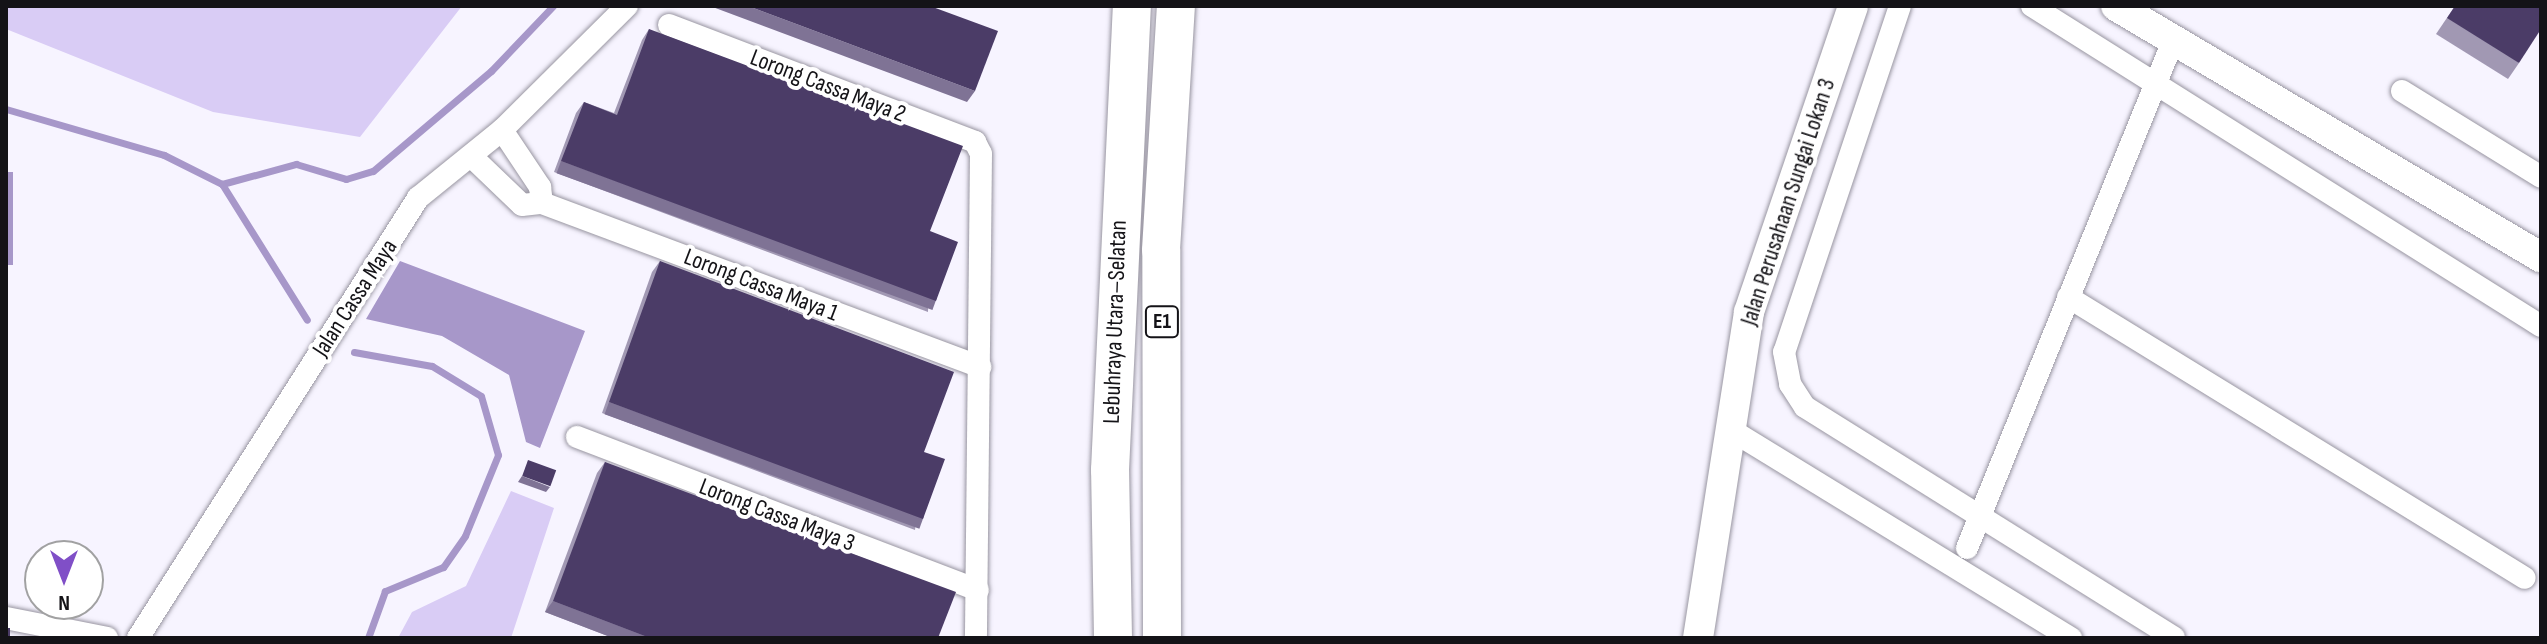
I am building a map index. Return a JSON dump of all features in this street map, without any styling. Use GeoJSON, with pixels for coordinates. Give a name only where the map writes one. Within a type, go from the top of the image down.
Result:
{"type":"FeatureCollection","features":[{"type":"Feature","properties":{"kind":"highway","name":"Lebuhraya Utara–Selatan"},"geometry":{"type":"LineString","coordinates":[[1113,638],[1111,454],[1132,6]]}},
{"type":"Feature","properties":{"kind":"highway","name":"Lebuhraya Utara–Selatan"},"geometry":{"type":"LineString","coordinates":[[1162,638],[1161,250],[1176,6]]}},
{"type":"Feature","properties":{"kind":"main road","name":"Jalan Perusahaan Sungai Lokan 3"},"geometry":{"type":"LineString","coordinates":[[1698,638],[1749,312],[1853,6]]}},
{"type":"Feature","properties":{"kind":"main road"},"geometry":{"type":"LineString","coordinates":[[2116,6],[2541,257]]}},
{"type":"Feature","properties":{"kind":"street","name":"Jalan Cassa Maya"},"geometry":{"type":"LineString","coordinates":[[138,638],[418,198],[502,130],[627,6]]}},
{"type":"Feature","properties":{"kind":"street"},"geometry":{"type":"LineString","coordinates":[[1900,6],[1784,352],[1790,384],[1805,407],[1982,512],[2174,638]]}},
{"type":"Feature","properties":{"kind":"street"},"geometry":{"type":"LineString","coordinates":[[2032,6],[2157,81],[2541,326]]}},
{"type":"Feature","properties":{"kind":"street","name":"Lorong Cassa Maya 2"},"geometry":{"type":"LineString","coordinates":[[669,25],[975,142],[981,154],[980,367]]}},
{"type":"Feature","properties":{"kind":"street"},"geometry":{"type":"LineString","coordinates":[[1967,548],[2173,41]]}},
{"type":"Feature","properties":{"kind":"street"},"geometry":{"type":"LineString","coordinates":[[2402,91],[2541,177]]}},
{"type":"Feature","properties":{"kind":"street"},"geometry":{"type":"LineString","coordinates":[[502,130],[540,187],[542,203]]}},
{"type":"Feature","properties":{"kind":"street","name":"Lorong Cassa Maya 1"},"geometry":{"type":"LineString","coordinates":[[472,157],[522,205],[542,203],[980,367]]}},
{"type":"Feature","properties":{"kind":"street"},"geometry":{"type":"LineString","coordinates":[[2068,297],[2525,578]]}},
{"type":"Feature","properties":{"kind":"street"},"geometry":{"type":"LineString","coordinates":[[976,638],[980,367]]}},
{"type":"Feature","properties":{"kind":"street"},"geometry":{"type":"LineString","coordinates":[[1731,430],[2071,638]]}},
{"type":"Feature","properties":{"kind":"street","name":"Lorong Cassa Maya 3"},"geometry":{"type":"LineString","coordinates":[[577,437],[978,590]]}},
{"type":"Feature","properties":{"kind":"street"},"geometry":{"type":"LineString","coordinates":[[6,618],[107,638]]}},
{"type":"Feature","properties":{"kind":"shaded area"},"geometry":{"type":"Polygon","coordinates":[[[6,6],[462,6],[360,137],[213,112],[6,29],[6,6]]]}},
{"type":"Feature","properties":{"kind":"shaded area"},"geometry":{"type":"Polygon","coordinates":[[[6,172],[13,172],[13,265],[6,265],[6,172]]]}},
{"type":"Feature","properties":{"kind":"shaded area"},"geometry":{"type":"Polygon","coordinates":[[[400,261],[585,331],[540,448],[526,442],[509,375],[442,336],[366,319],[400,261]]]}},
{"type":"Feature","properties":{"kind":"shaded area"},"geometry":{"type":"Polygon","coordinates":[[[511,491],[554,508],[511,638],[398,638],[412,612],[466,586],[511,491]]]}},
{"type":"Feature","properties":{"kind":"building"},"geometry":{"type":"Polygon","coordinates":[[[748,6],[930,6],[998,31],[975,91],[748,6]]]}},
{"type":"Feature","properties":{"kind":"building"},"geometry":{"type":"Polygon","coordinates":[[[2455,6],[2541,6],[2541,29],[2519,63],[2447,18],[2455,6]]]}},
{"type":"Feature","properties":{"kind":"building"},"geometry":{"type":"Polygon","coordinates":[[[649,29],[963,146],[930,231],[958,242],[936,301],[561,161],[584,102],[617,115],[649,29]]]}},
{"type":"Feature","properties":{"kind":"building"},"geometry":{"type":"Polygon","coordinates":[[[660,261],[954,372],[924,452],[945,459],[923,519],[609,402],[660,261]]]}},
{"type":"Feature","properties":{"kind":"building"},"geometry":{"type":"Polygon","coordinates":[[[528,460],[556,470],[550,486],[522,476],[528,460]]]}},
{"type":"Feature","properties":{"kind":"building"},"geometry":{"type":"Polygon","coordinates":[[[605,462],[956,592],[938,638],[650,638],[553,601],[605,462]]]}},
{"type":"Feature","properties":{"kind":"waterway"},"geometry":{"type":"LineString","coordinates":[[6,109],[164,155],[222,184],[296,164],[346,179],[373,171],[491,71],[553,6]]}},
{"type":"Feature","properties":{"kind":"waterway"},"geometry":{"type":"LineString","coordinates":[[222,184],[307,320]]}},
{"type":"Feature","properties":{"kind":"waterway"},"geometry":{"type":"LineString","coordinates":[[354,352],[432,366],[481,396],[498,455],[465,536],[443,567],[385,591],[368,638]]}}]}
